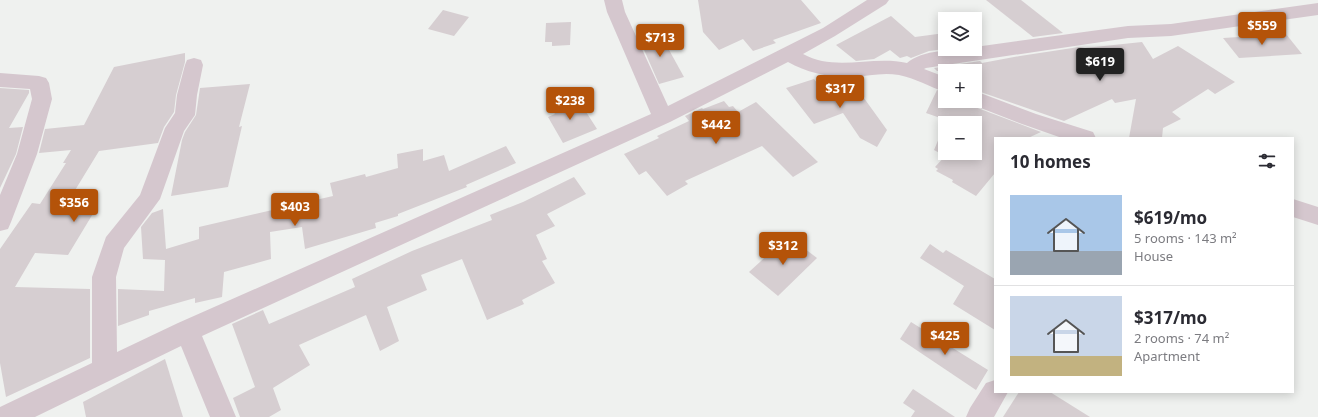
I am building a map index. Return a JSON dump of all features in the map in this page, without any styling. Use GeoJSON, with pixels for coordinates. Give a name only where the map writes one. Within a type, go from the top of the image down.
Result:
{"type":"FeatureCollection","features":[{"type":"Feature","properties":{"kind":"street"},"geometry":{"type":"LineString","coordinates":[[613,0],[616,12],[663,116]]}},
{"type":"Feature","properties":{"kind":"street"},"geometry":{"type":"LineString","coordinates":[[7,417],[187,331],[663,116],[788,54],[829,32],[880,0]]}},
{"type":"Feature","properties":{"kind":"street"},"geometry":{"type":"LineString","coordinates":[[910,71],[919,63],[930,60],[1128,32],[1171,30],[1318,9]]}},
{"type":"Feature","properties":{"kind":"street"},"geometry":{"type":"LineString","coordinates":[[788,54],[804,63],[824,68],[852,70],[882,67],[898,68],[938,82]]}},
{"type":"Feature","properties":{"kind":"street"},"geometry":{"type":"LineString","coordinates":[[105,370],[104,277],[114,244],[149,199],[175,128],[185,115],[187,95],[194,64]]}},
{"type":"Feature","properties":{"kind":"street"},"geometry":{"type":"LineString","coordinates":[[0,80],[38,83],[42,99],[28,154],[0,222]]}},
{"type":"Feature","properties":{"kind":"street"},"geometry":{"type":"LineString","coordinates":[[982,101],[1029,120],[1083,137]]}},
{"type":"Feature","properties":{"kind":"street"},"geometry":{"type":"LineString","coordinates":[[1294,208],[1318,216]]}},
{"type":"Feature","properties":{"kind":"street"},"geometry":{"type":"LineString","coordinates":[[187,331],[223,417]]}},
{"type":"Feature","properties":{"kind":"street"},"geometry":{"type":"LineString","coordinates":[[980,417],[994,393]]}},
{"type":"Feature","properties":{"kind":"building"},"geometry":{"type":"Polygon","coordinates":[[[698,0],[801,0],[821,23],[773,40],[776,43],[753,51],[743,39],[719,50],[703,32],[698,0]]]}},
{"type":"Feature","properties":{"kind":"building"},"geometry":{"type":"Polygon","coordinates":[[[986,0],[1021,0],[1063,33],[1033,37],[986,0]]]}},
{"type":"Feature","properties":{"kind":"building"},"geometry":{"type":"Polygon","coordinates":[[[443,10],[469,17],[454,36],[428,29],[443,10]]]}},
{"type":"Feature","properties":{"kind":"building"},"geometry":{"type":"Polygon","coordinates":[[[891,16],[915,37],[938,34],[938,50],[929,51],[911,58],[907,56],[900,58],[890,50],[874,59],[856,61],[836,45],[891,16]]]}},
{"type":"Feature","properties":{"kind":"building"},"geometry":{"type":"Polygon","coordinates":[[[571,22],[570,45],[552,46],[552,42],[545,42],[546,23],[571,22]]]}},
{"type":"Feature","properties":{"kind":"building"},"geometry":{"type":"Polygon","coordinates":[[[658,30],[684,77],[659,84],[638,36],[658,30]]]}},
{"type":"Feature","properties":{"kind":"building"},"geometry":{"type":"Polygon","coordinates":[[[1286,34],[1302,54],[1239,58],[1223,38],[1286,34]]]}},
{"type":"Feature","properties":{"kind":"building"},"geometry":{"type":"Polygon","coordinates":[[[1142,42],[1153,59],[1178,46],[1235,82],[1215,94],[1208,89],[1172,112],[1181,119],[1163,128],[1162,137],[1129,137],[1136,99],[1115,103],[1112,99],[1064,121],[982,92],[982,64],[960,64],[980,61],[982,63],[1079,47],[1085,48],[1142,42]]]}},
{"type":"Feature","properties":{"kind":"building"},"geometry":{"type":"Polygon","coordinates":[[[185,53],[185,62],[176,95],[174,112],[164,127],[158,143],[99,151],[66,205],[97,207],[68,255],[35,253],[15,287],[90,289],[90,358],[6,397],[0,363],[0,249],[32,203],[40,204],[66,163],[63,163],[71,150],[39,153],[45,129],[84,125],[114,67],[185,53]]]}},
{"type":"Feature","properties":{"kind":"building"},"geometry":{"type":"Polygon","coordinates":[[[814,79],[827,96],[856,87],[887,130],[877,147],[860,138],[843,113],[814,124],[786,88],[814,79]]]}},
{"type":"Feature","properties":{"kind":"building"},"geometry":{"type":"Polygon","coordinates":[[[250,84],[239,127],[242,126],[228,187],[171,196],[182,140],[185,132],[196,115],[200,88],[250,84]]]}},
{"type":"Feature","properties":{"kind":"building"},"geometry":{"type":"Polygon","coordinates":[[[0,88],[29,90],[29,93],[9,128],[23,127],[16,154],[0,188],[0,88]]]}},
{"type":"Feature","properties":{"kind":"building"},"geometry":{"type":"Polygon","coordinates":[[[937,90],[938,108],[978,108],[1041,132],[1030,137],[994,137],[994,174],[976,196],[952,182],[953,180],[936,171],[938,169],[935,167],[941,160],[982,160],[982,116],[938,117],[926,113],[937,90]]]}},
{"type":"Feature","properties":{"kind":"building"},"geometry":{"type":"Polygon","coordinates":[[[566,98],[572,107],[581,104],[597,129],[563,143],[548,117],[555,114],[549,105],[566,98]]]}},
{"type":"Feature","properties":{"kind":"building"},"geometry":{"type":"Polygon","coordinates":[[[724,101],[729,107],[733,106],[738,112],[756,102],[818,162],[793,177],[762,146],[685,181],[688,184],[667,196],[646,171],[639,175],[624,154],[659,138],[657,136],[689,121],[685,116],[702,108],[703,109],[724,101]]]}},
{"type":"Feature","properties":{"kind":"building"},"geometry":{"type":"Polygon","coordinates":[[[938,141],[938,152],[934,150],[938,141]]]}},
{"type":"Feature","properties":{"kind":"building"},"geometry":{"type":"Polygon","coordinates":[[[506,146],[516,163],[466,185],[467,187],[398,214],[398,216],[375,223],[376,228],[305,249],[302,227],[270,232],[271,259],[224,272],[222,297],[195,303],[195,298],[149,311],[149,315],[118,326],[118,289],[164,291],[165,260],[143,259],[141,227],[152,213],[163,209],[166,249],[199,239],[199,227],[333,196],[330,183],[365,174],[366,177],[398,168],[397,154],[423,149],[423,161],[444,155],[449,171],[506,146]]]}},
{"type":"Feature","properties":{"kind":"building"},"geometry":{"type":"Polygon","coordinates":[[[574,177],[586,194],[547,214],[555,226],[536,235],[547,259],[542,261],[555,283],[522,300],[524,304],[487,320],[462,259],[421,275],[427,290],[387,307],[399,341],[380,351],[366,315],[299,345],[310,365],[273,388],[281,410],[269,417],[240,417],[233,398],[255,387],[232,324],[263,310],[269,324],[355,287],[352,279],[412,251],[492,220],[490,215],[523,202],[574,177]]]}},
{"type":"Feature","properties":{"kind":"building"},"geometry":{"type":"Polygon","coordinates":[[[788,236],[817,258],[778,296],[749,272],[788,236]]]}},
{"type":"Feature","properties":{"kind":"building"},"geometry":{"type":"Polygon","coordinates":[[[930,244],[943,253],[946,250],[994,278],[994,329],[953,304],[964,286],[920,258],[930,244]]]}},
{"type":"Feature","properties":{"kind":"building"},"geometry":{"type":"Polygon","coordinates":[[[911,322],[988,370],[976,390],[900,339],[911,322]]]}},
{"type":"Feature","properties":{"kind":"building"},"geometry":{"type":"Polygon","coordinates":[[[165,359],[183,417],[86,417],[83,402],[165,359]]]}},
{"type":"Feature","properties":{"kind":"building"},"geometry":{"type":"Polygon","coordinates":[[[913,389],[955,417],[911,417],[915,411],[903,403],[913,389]]]}},
{"type":"Feature","properties":{"kind":"building"},"geometry":{"type":"Polygon","coordinates":[[[1018,393],[1052,393],[1090,417],[1003,417],[1018,393]]]}}]}
